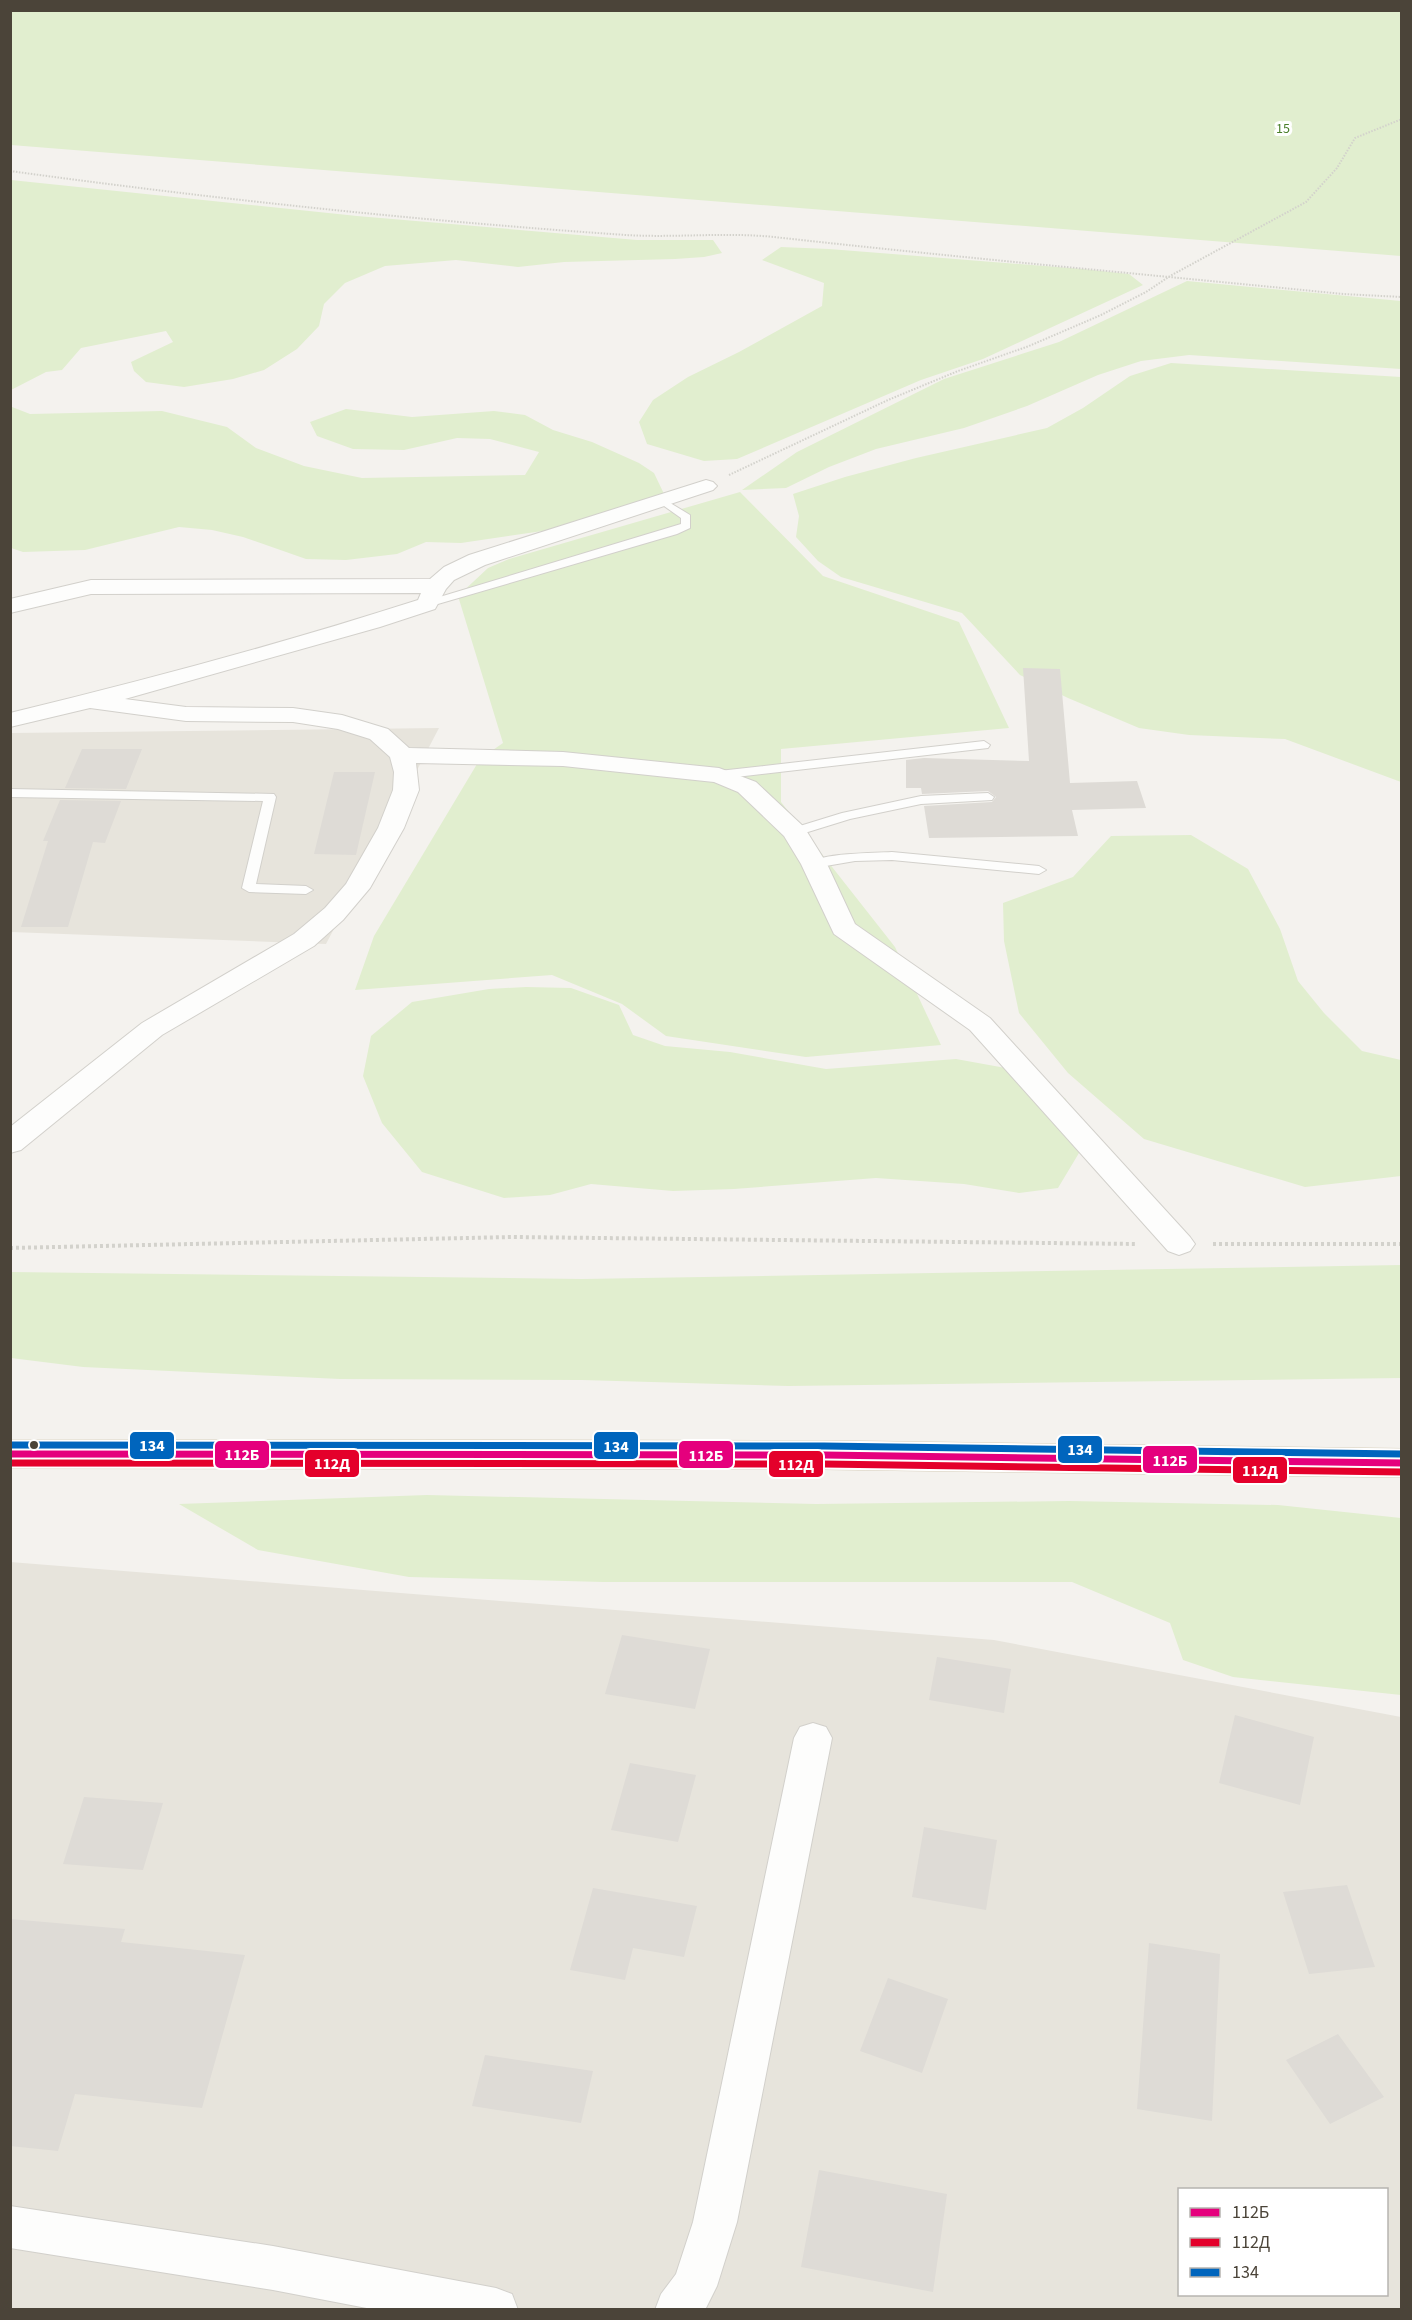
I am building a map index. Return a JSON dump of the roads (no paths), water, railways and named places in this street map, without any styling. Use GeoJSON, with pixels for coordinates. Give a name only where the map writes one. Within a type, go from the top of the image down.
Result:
{"type":"FeatureCollection","features":[{"type":"Feature","properties":{"kind":"main road"},"geometry":{"type":"LineString","coordinates":[[10,1454],[824,1455],[1401,1463]]}},
{"type":"Feature","properties":{"kind":"street"},"geometry":{"type":"LineString","coordinates":[[10,720],[90,702],[372,622],[430,595],[451,571],[477,560],[706,486]]}},
{"type":"Feature","properties":{"kind":"street"},"geometry":{"type":"LineString","coordinates":[[10,606],[91,587],[430,595]]}},
{"type":"Feature","properties":{"kind":"street"},"geometry":{"type":"LineString","coordinates":[[10,1143],[152,1029],[304,940],[334,914],[357,888],[392,828],[406,790],[406,772],[402,755],[379,734],[342,722],[293,715],[186,714],[90,702]]}},
{"type":"Feature","properties":{"kind":"street"},"geometry":{"type":"LineString","coordinates":[[402,755],[563,759],[719,775],[747,787],[795,832],[814,864],[844,928],[980,1024],[1179,1244]]}},
{"type":"Feature","properties":{"kind":"street"},"geometry":{"type":"LineString","coordinates":[[677,2310],[695,2286],[715,2222],[813,1738]]}},
{"type":"Feature","properties":{"kind":"street"},"geometry":{"type":"LineString","coordinates":[[10,2227],[273,2268],[496,2310]]}},
{"type":"Feature","properties":{"kind":"lane"},"geometry":{"type":"LineString","coordinates":[[430,595],[673,532],[686,526],[686,517],[662,501]]}},
{"type":"Feature","properties":{"kind":"lane"},"geometry":{"type":"LineString","coordinates":[[719,775],[984,745]]}},
{"type":"Feature","properties":{"kind":"lane"},"geometry":{"type":"LineString","coordinates":[[10,792],[270,797],[249,888],[306,890]]}},
{"type":"Feature","properties":{"kind":"lane"},"geometry":{"type":"LineString","coordinates":[[795,832],[847,816],[921,800],[988,797]]}},
{"type":"Feature","properties":{"kind":"lane"},"geometry":{"type":"LineString","coordinates":[[814,864],[855,857],[892,856],[1039,870]]}},
{"type":"Feature","properties":{"kind":"park label","name":"15"},"geometry":{"type":"Point","coordinates":[1283,129]}}]}
